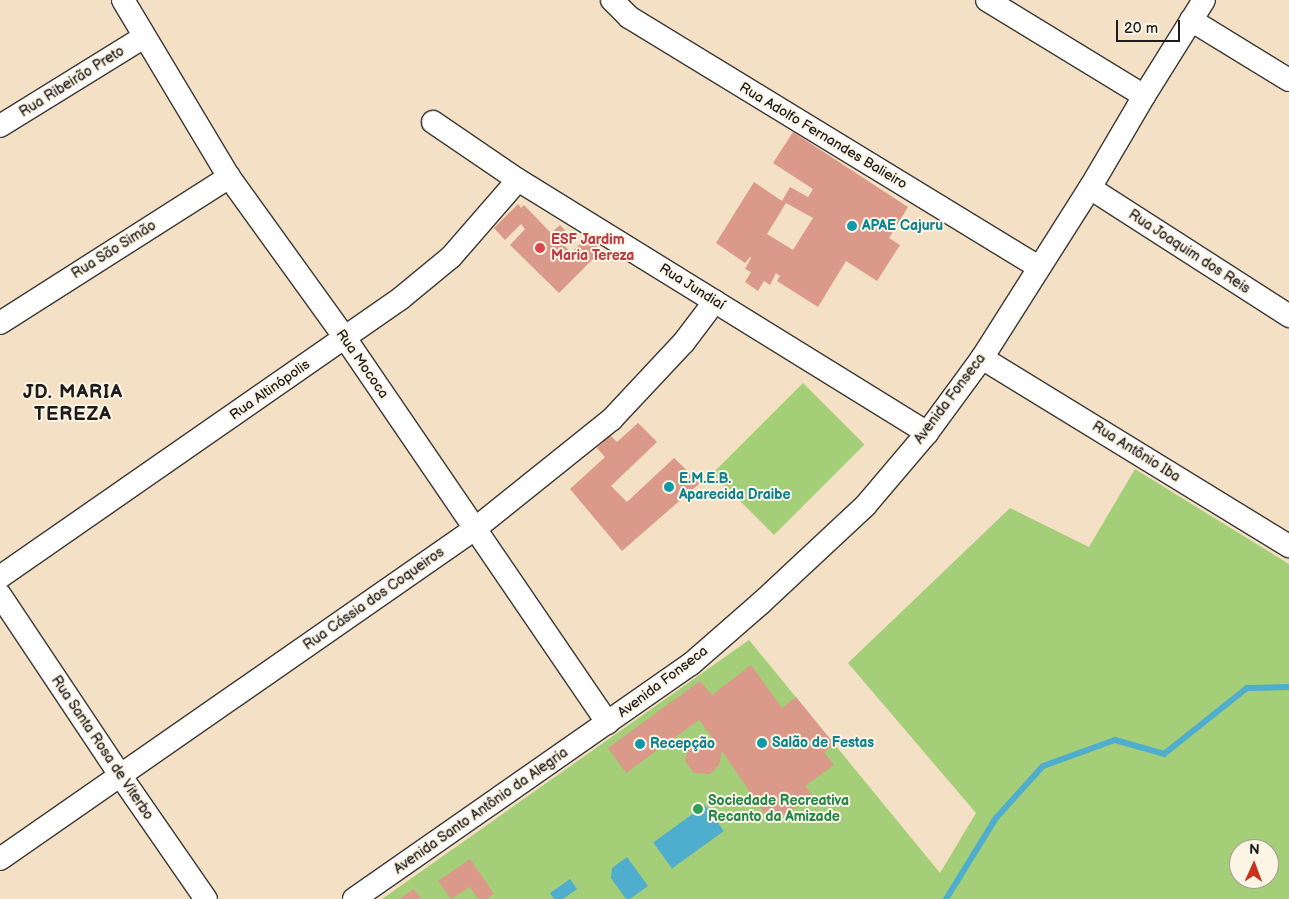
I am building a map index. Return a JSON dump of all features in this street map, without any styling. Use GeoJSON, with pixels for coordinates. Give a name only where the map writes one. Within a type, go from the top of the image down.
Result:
{"type":"FeatureCollection","features":[{"type":"Feature","properties":{"kind":"street","name":"Rua Mococa"},"geometry":{"type":"LineString","coordinates":[[124,0],[144,37],[229,177],[345,338],[608,723]]}},
{"type":"Feature","properties":{"kind":"street","name":"Rua Adolfo Fernandes Balieiro"},"geometry":{"type":"LineString","coordinates":[[612,0],[629,17],[1039,267]]}},
{"type":"Feature","properties":{"kind":"street"},"geometry":{"type":"LineString","coordinates":[[987,0],[1144,96]]}},
{"type":"Feature","properties":{"kind":"street","name":"Avenida Fonseca"},"geometry":{"type":"LineString","coordinates":[[608,723],[691,664],[761,603],[865,506],[927,433],[982,358],[1090,188],[1144,96],[1204,0]]}},
{"type":"Feature","properties":{"kind":"street"},"geometry":{"type":"LineString","coordinates":[[1192,20],[1289,80]]}},
{"type":"Feature","properties":{"kind":"street","name":"Rua Ribeirão Preto"},"geometry":{"type":"LineString","coordinates":[[0,126],[144,37]]}},
{"type":"Feature","properties":{"kind":"street","name":"Rua Jundiaí"},"geometry":{"type":"LineString","coordinates":[[433,122],[518,180],[927,433]]}},
{"type":"Feature","properties":{"kind":"street","name":"Rua São Simão"},"geometry":{"type":"LineString","coordinates":[[0,322],[229,177]]}},
{"type":"Feature","properties":{"kind":"street","name":"Rua Altinópolis"},"geometry":{"type":"LineString","coordinates":[[0,577],[400,299],[451,257],[518,180]]}},
{"type":"Feature","properties":{"kind":"street","name":"Rua Joaquim dos Reis"},"geometry":{"type":"LineString","coordinates":[[1090,188],[1289,316]]}},
{"type":"Feature","properties":{"kind":"street","name":"Rua Cássia dos Coqueiros"},"geometry":{"type":"LineString","coordinates":[[0,859],[476,528],[611,420],[684,342],[715,301]]}},
{"type":"Feature","properties":{"kind":"street","name":"Rua Antônio Iba"},"geometry":{"type":"LineString","coordinates":[[982,358],[1289,546]]}},
{"type":"Feature","properties":{"kind":"street","name":"Rua Santa Rosa de Viterbo"},"geometry":{"type":"LineString","coordinates":[[0,596],[206,899]]}},
{"type":"Feature","properties":{"kind":"street","name":"Avenida Santo Antônio da Alegria"},"geometry":{"type":"LineString","coordinates":[[354,899],[608,723]]}},
{"type":"Feature","properties":{"kind":"green space"},"geometry":{"type":"Polygon","coordinates":[[[803,383],[865,445],[774,535],[712,474],[803,383]]]}},
{"type":"Feature","properties":{"kind":"green space"},"geometry":{"type":"Polygon","coordinates":[[[1135,469],[1289,564],[1289,899],[382,899],[749,640],[940,873],[976,813],[848,663],[1010,508],[1089,547],[1135,469]]]}},
{"type":"Feature","properties":{"kind":"water"},"geometry":{"type":"Polygon","coordinates":[[[705,805],[724,831],[672,869],[653,843],[705,805]]]}},
{"type":"Feature","properties":{"kind":"water"},"geometry":{"type":"Polygon","coordinates":[[[627,857],[648,886],[630,899],[626,899],[611,878],[612,868],[627,857]]]}},
{"type":"Feature","properties":{"kind":"water"},"geometry":{"type":"Polygon","coordinates":[[[570,879],[577,889],[563,899],[554,899],[550,893],[570,879]]]}},
{"type":"Feature","properties":{"kind":"building","name":"APAE Cajuru"},"geometry":{"type":"Polygon","coordinates":[[[793,132],[908,207],[889,238],[900,245],[877,281],[846,261],[818,307],[777,281],[780,276],[776,273],[770,285],[764,281],[758,291],[745,282],[751,272],[745,269],[751,258],[745,263],[716,243],[754,182],[782,201],[790,187],[808,197],[813,189],[773,163],[793,132]],[[786,203],[767,234],[793,250],[813,218],[786,203]]]}},
{"type":"Feature","properties":{"kind":"building","name":"ESF Jardim Maria Tereza"},"geometry":{"type":"Polygon","coordinates":[[[518,204],[521,208],[524,205],[551,233],[560,225],[571,237],[564,245],[571,253],[588,236],[601,251],[559,293],[510,245],[525,229],[521,224],[505,240],[494,228],[518,204]]]}},
{"type":"Feature","properties":{"kind":"building","name":"E.M.E.B. Aparecida Draibe"},"geometry":{"type":"Polygon","coordinates":[[[638,423],[657,442],[611,486],[627,502],[674,458],[700,483],[622,551],[570,489],[605,457],[597,448],[610,435],[617,442],[638,423]]]}},
{"type":"Feature","properties":{"kind":"building","name":"Salão de Festas"},"geometry":{"type":"Polygon","coordinates":[[[751,665],[782,708],[796,697],[835,745],[824,752],[834,765],[805,786],[813,796],[771,823],[722,751],[719,765],[710,774],[694,773],[685,761],[689,745],[700,737],[715,741],[699,720],[626,773],[608,748],[700,681],[712,695],[751,665]]]}},
{"type":"Feature","properties":{"kind":"building"},"geometry":{"type":"Polygon","coordinates":[[[470,859],[494,894],[487,899],[478,899],[470,887],[451,899],[438,881],[470,859]]]}},
{"type":"Feature","properties":{"kind":"building"},"geometry":{"type":"Polygon","coordinates":[[[414,889],[421,899],[399,899],[414,889]]]}},
{"type":"Feature","properties":{"kind":"waterway"},"geometry":{"type":"LineString","coordinates":[[946,899],[996,818],[1043,766],[1115,740],[1164,754],[1247,688],[1289,687]]}},
{"type":"Feature","properties":{"kind":"place","name":"APAE Cajuru"},"geometry":{"type":"Point","coordinates":[852,226]}},
{"type":"Feature","properties":{"kind":"place","name":"ESF Jardim Maria Tereza"},"geometry":{"type":"Point","coordinates":[540,248]}},
{"type":"Feature","properties":{"kind":"place","name":"E.M.E.B. Aparecida Draibe"},"geometry":{"type":"Point","coordinates":[669,487]}},
{"type":"Feature","properties":{"kind":"place","name":"Salão de Festas"},"geometry":{"type":"Point","coordinates":[762,743]}},
{"type":"Feature","properties":{"kind":"place","name":"Recepção"},"geometry":{"type":"Point","coordinates":[640,744]}},
{"type":"Feature","properties":{"kind":"place","name":"Sociedade Recreativa Recanto da Amizade"},"geometry":{"type":"Point","coordinates":[698,809]}},
{"type":"Feature","properties":{"kind":"district","name":"JD. MARIA TEREZA"},"geometry":{"type":"Point","coordinates":[73,404]}}]}
